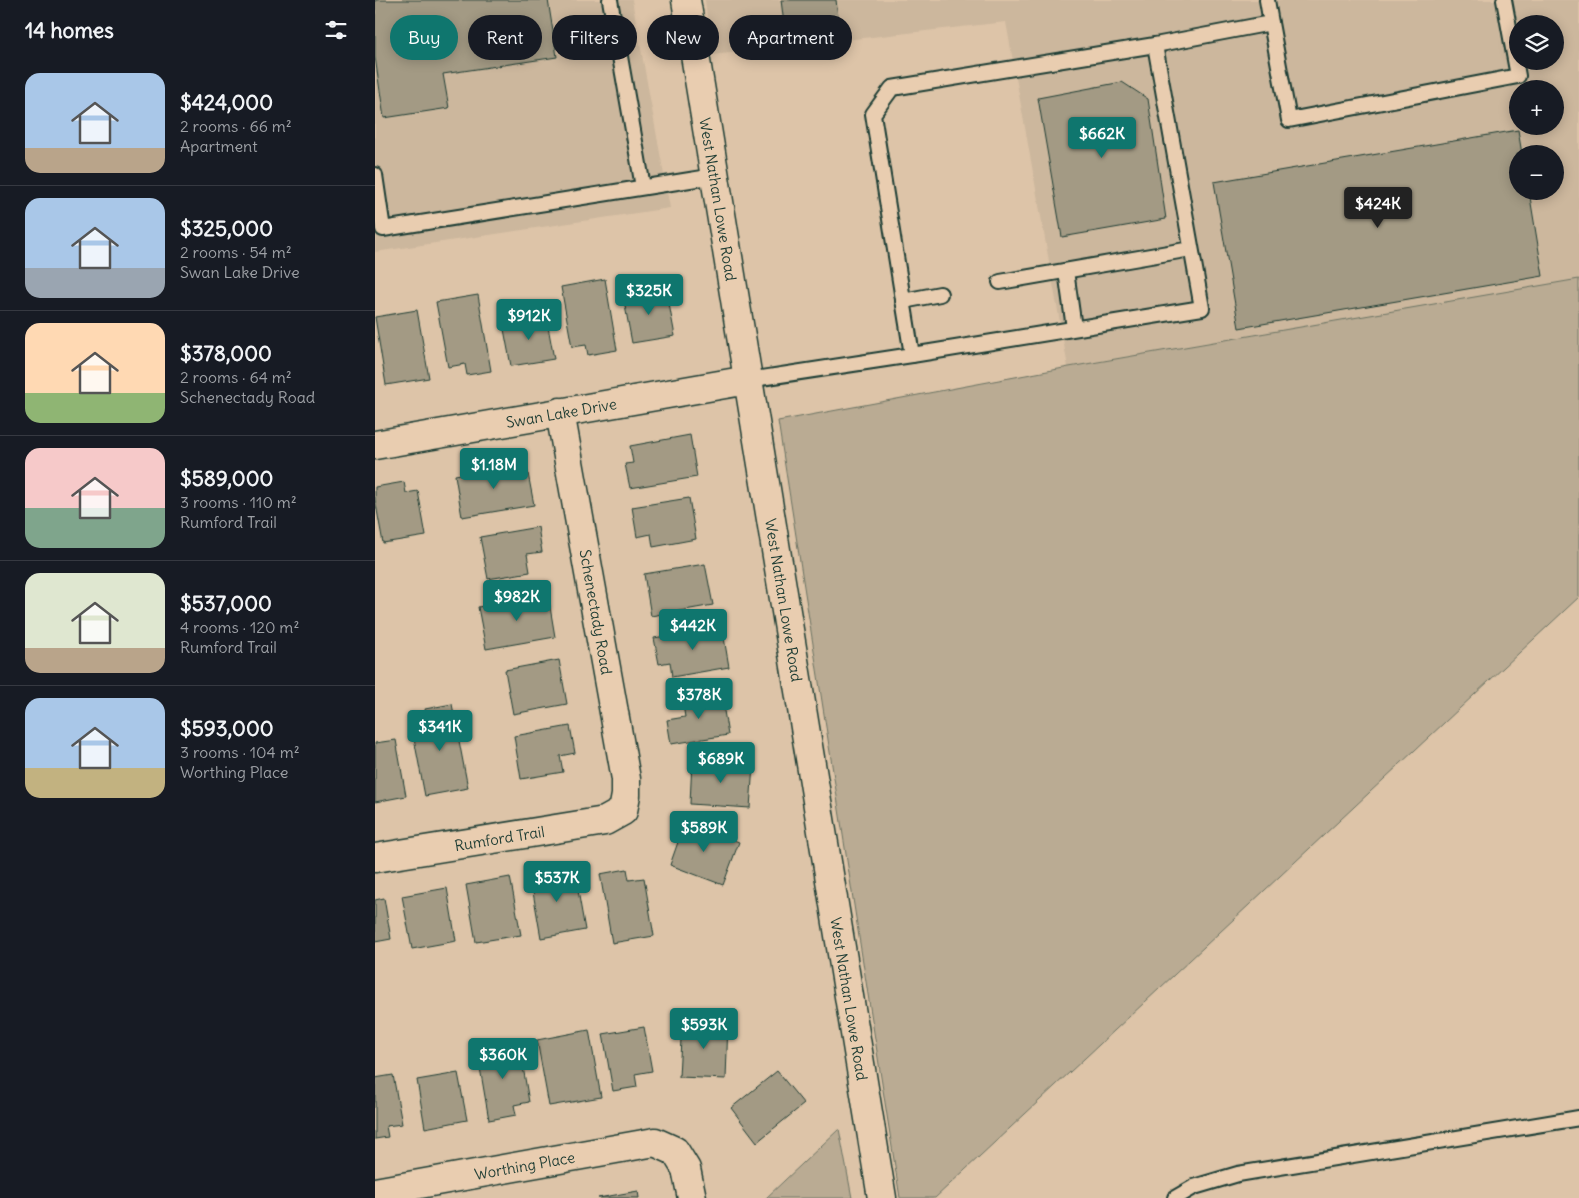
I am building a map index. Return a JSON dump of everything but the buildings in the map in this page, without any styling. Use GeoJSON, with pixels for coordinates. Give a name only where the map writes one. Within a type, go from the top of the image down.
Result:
{"type":"FeatureCollection","features":[{"type":"Feature","properties":{"kind":"street","name":"West Nathan Lowe Road"},"geometry":{"type":"LineString","coordinates":[[686,0],[882,1198]]}},
{"type":"Feature","properties":{"kind":"street","name":"Swan Lake Drive"},"geometry":{"type":"LineString","coordinates":[[375,445],[748,380]]}},
{"type":"Feature","properties":{"kind":"street","name":"Schenectady Road"},"geometry":{"type":"LineString","coordinates":[[560,412],[626,779],[623,812]]}},
{"type":"Feature","properties":{"kind":"street","name":"Rumford Trail"},"geometry":{"type":"LineString","coordinates":[[375,858],[605,821],[623,812]]}},
{"type":"Feature","properties":{"kind":"street","name":"Worthing Place"},"geometry":{"type":"LineString","coordinates":[[379,1194],[655,1142],[675,1151],[686,1169],[692,1198]]}},
{"type":"Feature","properties":{"kind":"lane"},"geometry":{"type":"LineString","coordinates":[[610,0],[643,187]]}},
{"type":"Feature","properties":{"kind":"lane"},"geometry":{"type":"LineString","coordinates":[[1267,0],[1289,120],[1518,76],[1504,0]]}},
{"type":"Feature","properties":{"kind":"lane"},"geometry":{"type":"LineString","coordinates":[[912,356],[873,114],[892,88],[1155,45],[1271,23]]}},
{"type":"Feature","properties":{"kind":"lane"},"geometry":{"type":"LineString","coordinates":[[748,380],[912,356],[1202,308],[1155,45]]}},
{"type":"Feature","properties":{"kind":"lane"},"geometry":{"type":"LineString","coordinates":[[375,175],[383,229],[715,176]]}},
{"type":"Feature","properties":{"kind":"lane"},"geometry":{"type":"LineString","coordinates":[[1000,282],[1191,249]]}},
{"type":"Feature","properties":{"kind":"lane"},"geometry":{"type":"LineString","coordinates":[[1066,272],[1075,328]]}},
{"type":"Feature","properties":{"kind":"lane"},"geometry":{"type":"LineString","coordinates":[[903,300],[940,294]]}},
{"type":"Feature","properties":{"kind":"lane"},"geometry":{"type":"LineString","coordinates":[[1175,1198],[1194,1187],[1238,1174],[1579,1118]]}},
{"type":"Feature","properties":{"kind":"shaded area"},"geometry":{"type":"Polygon","coordinates":[[[375,0],[632,0],[635,15],[552,15],[552,60],[637,60],[637,27],[670,208],[375,252],[375,0]]]}},
{"type":"Feature","properties":{"kind":"shaded area"},"geometry":{"type":"Polygon","coordinates":[[[705,0],[1579,0],[1579,280],[1068,367],[1006,22],[852,39],[852,15],[729,15],[729,53],[719,54],[719,15],[707,15],[705,0]]]}},
{"type":"Feature","properties":{"kind":"shaded area"},"geometry":{"type":"Polygon","coordinates":[[[1579,279],[1579,597],[935,1198],[900,1198],[778,421],[1069,367],[1579,279]]]}},
{"type":"Feature","properties":{"kind":"shaded area"},"geometry":{"type":"Polygon","coordinates":[[[839,1129],[852,1198],[766,1198],[839,1129]]]}}]}
